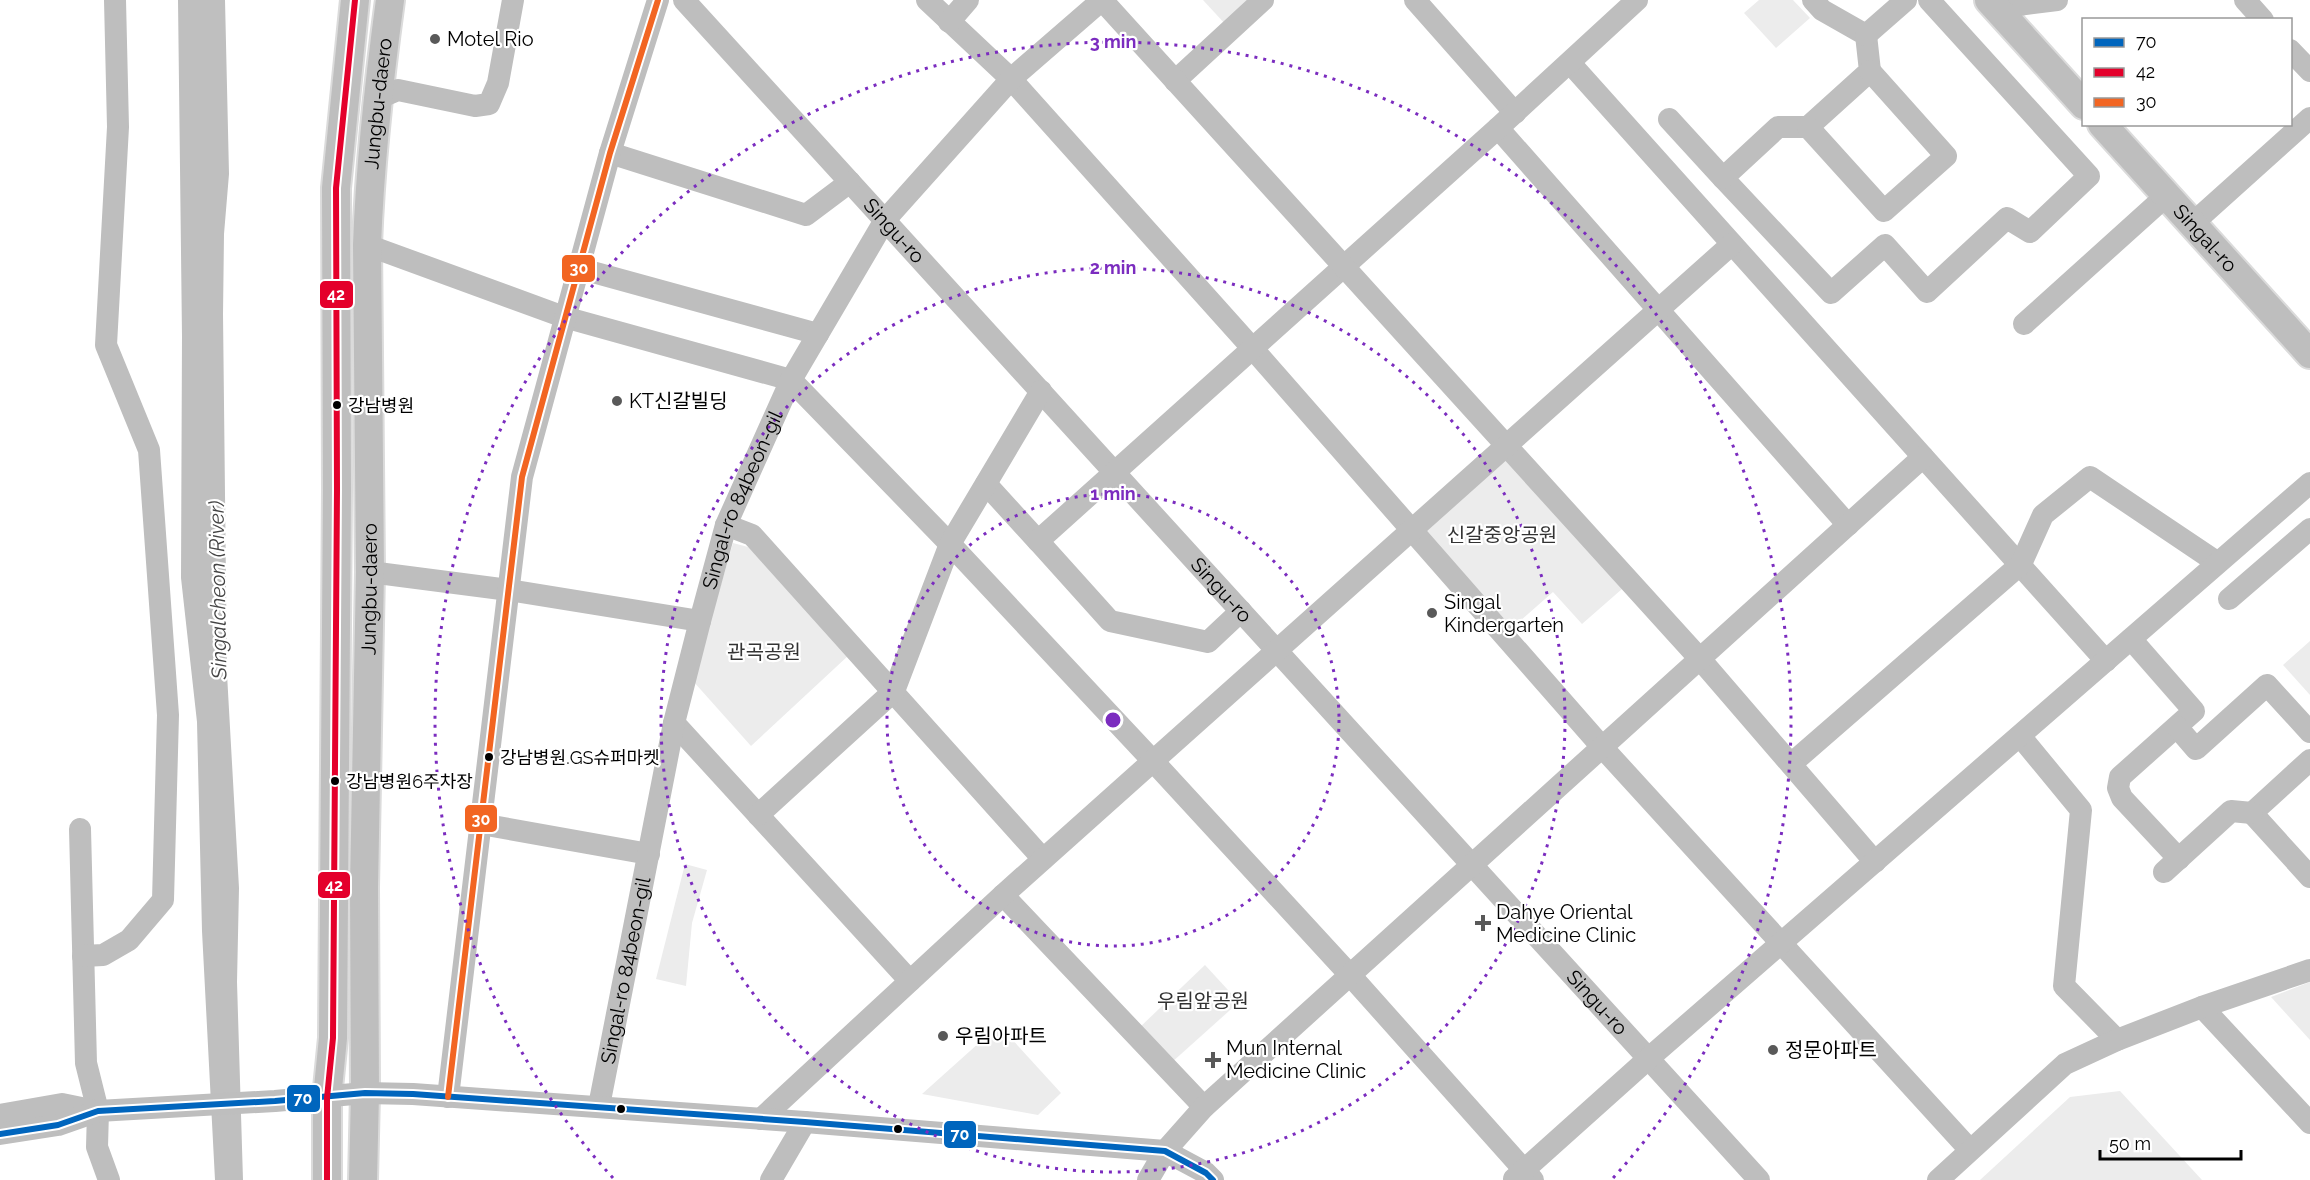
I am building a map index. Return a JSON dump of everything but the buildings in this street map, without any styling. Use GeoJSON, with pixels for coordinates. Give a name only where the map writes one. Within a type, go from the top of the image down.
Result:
{"type":"FeatureCollection","features":[{"type":"Feature","properties":{"kind":"main road","name":"Jungbu-daero"},"geometry":{"type":"LineString","coordinates":[[327,1180],[327,1098],[333,1026],[338,490],[336,188],[356,0]]}},
{"type":"Feature","properties":{"kind":"main road","name":"Jungbu-daero"},"geometry":{"type":"LineString","coordinates":[[363,1180],[364,888],[370,572],[367,245],[377,99],[390,0]]}},
{"type":"Feature","properties":{"kind":"main road"},"geometry":{"type":"LineString","coordinates":[[1992,4],[2082,103]]}},
{"type":"Feature","properties":{"kind":"main road","name":"Singal-ro"},"geometry":{"type":"LineString","coordinates":[[2104,126],[2310,354]]}},
{"type":"Feature","properties":{"kind":"street"},"geometry":{"type":"LineString","coordinates":[[83,956],[103,955],[129,940],[164,900],[168,715],[149,450],[106,345],[118,127],[115,0]]}},
{"type":"Feature","properties":{"kind":"street"},"geometry":{"type":"LineString","coordinates":[[377,99],[398,90],[475,106],[489,104],[498,83],[513,0]]}},
{"type":"Feature","properties":{"kind":"street"},"geometry":{"type":"LineString","coordinates":[[448,1097],[522,477],[610,153],[658,0]]}},
{"type":"Feature","properties":{"kind":"street","name":"Singu-ro"},"geometry":{"type":"LineString","coordinates":[[684,0],[1760,1180]]}},
{"type":"Feature","properties":{"kind":"street"},"geometry":{"type":"LineString","coordinates":[[927,0],[1011,79],[1253,349],[1602,747],[1971,1150]]}},
{"type":"Feature","properties":{"kind":"street"},"geometry":{"type":"LineString","coordinates":[[950,21],[968,0]]}},
{"type":"Feature","properties":{"kind":"street"},"geometry":{"type":"LineString","coordinates":[[1102,0],[1700,659],[1875,862]]}},
{"type":"Feature","properties":{"kind":"street","name":"Singal-ro 84beon-gil"},"geometry":{"type":"LineString","coordinates":[[599,1106],[674,723],[700,621],[726,525],[791,380],[885,220],[1011,79],[1102,0]]}},
{"type":"Feature","properties":{"kind":"street"},"geometry":{"type":"LineString","coordinates":[[1175,81],[1263,0]]}},
{"type":"Feature","properties":{"kind":"street"},"geometry":{"type":"LineString","coordinates":[[1415,0],[1506,120],[1658,310],[1848,525]]}},
{"type":"Feature","properties":{"kind":"street"},"geometry":{"type":"LineString","coordinates":[[1038,541],[1570,63],[1637,0]]}},
{"type":"Feature","properties":{"kind":"street"},"geometry":{"type":"LineString","coordinates":[[1813,0],[1821,10],[1866,35]]}},
{"type":"Feature","properties":{"kind":"street"},"geometry":{"type":"LineString","coordinates":[[1866,35],[1906,0]]}},
{"type":"Feature","properties":{"kind":"street"},"geometry":{"type":"LineString","coordinates":[[1809,127],[1884,212],[1885,245],[1927,292],[2007,218],[2030,232],[2089,176],[1929,0]]}},
{"type":"Feature","properties":{"kind":"street"},"geometry":{"type":"LineString","coordinates":[[1992,4],[2057,0]]}},
{"type":"Feature","properties":{"kind":"street"},"geometry":{"type":"LineString","coordinates":[[2245,0],[2261,18]]}},
{"type":"Feature","properties":{"kind":"street"},"geometry":{"type":"LineString","coordinates":[[1866,35],[1870,71],[1946,156],[1884,212]]}},
{"type":"Feature","properties":{"kind":"street"},"geometry":{"type":"LineString","coordinates":[[2292,52],[2310,71]]}},
{"type":"Feature","properties":{"kind":"street"},"geometry":{"type":"LineString","coordinates":[[1570,63],[2106,661]]}},
{"type":"Feature","properties":{"kind":"street"},"geometry":{"type":"LineString","coordinates":[[1723,178],[1778,127],[1809,127],[1870,71]]}},
{"type":"Feature","properties":{"kind":"street"},"geometry":{"type":"LineString","coordinates":[[2192,224],[2310,118]]}},
{"type":"Feature","properties":{"kind":"street"},"geometry":{"type":"LineString","coordinates":[[1669,120],[1831,293],[1885,245]]}},
{"type":"Feature","properties":{"kind":"street"},"geometry":{"type":"LineString","coordinates":[[610,153],[807,215],[850,182]]}},
{"type":"Feature","properties":{"kind":"street"},"geometry":{"type":"LineString","coordinates":[[2024,324],[2166,196]]}},
{"type":"Feature","properties":{"kind":"street"},"geometry":{"type":"LineString","coordinates":[[761,1119],[1003,895],[1732,243]]}},
{"type":"Feature","properties":{"kind":"street"},"geometry":{"type":"LineString","coordinates":[[367,245],[564,317],[791,380],[950,544],[1350,975],[1523,1177],[1649,1058],[2310,483]]}},
{"type":"Feature","properties":{"kind":"street"},"geometry":{"type":"LineString","coordinates":[[578,268],[818,334]]}},
{"type":"Feature","properties":{"kind":"street"},"geometry":{"type":"LineString","coordinates":[[758,815],[894,691],[950,544],[1041,391]]}},
{"type":"Feature","properties":{"kind":"street"},"geometry":{"type":"LineString","coordinates":[[1148,1180],[1165,1151],[1204,1107],[1923,456]]}},
{"type":"Feature","properties":{"kind":"street"},"geometry":{"type":"LineString","coordinates":[[1791,764],[2020,564],[2043,515],[2090,477],[2212,559]]}},
{"type":"Feature","properties":{"kind":"street"},"geometry":{"type":"LineString","coordinates":[[986,484],[1110,621],[1208,642],[1241,611]]}},
{"type":"Feature","properties":{"kind":"street"},"geometry":{"type":"LineString","coordinates":[[2229,600],[2309,532],[2284,506]]}},
{"type":"Feature","properties":{"kind":"street"},"geometry":{"type":"LineString","coordinates":[[726,525],[752,535],[1043,859]]}},
{"type":"Feature","properties":{"kind":"street"},"geometry":{"type":"LineString","coordinates":[[370,572],[508,590],[700,621]]}},
{"type":"Feature","properties":{"kind":"street"},"geometry":{"type":"LineString","coordinates":[[2131,639],[2194,711],[2120,777],[2118,788],[2122,798],[2172,866],[2231,811],[2252,813],[2310,877]]}},
{"type":"Feature","properties":{"kind":"street"},"geometry":{"type":"LineString","coordinates":[[2176,727],[2196,749],[2267,685],[2310,732]]}},
{"type":"Feature","properties":{"kind":"street"},"geometry":{"type":"LineString","coordinates":[[674,723],[910,981]]}},
{"type":"Feature","properties":{"kind":"street"},"geometry":{"type":"LineString","coordinates":[[2020,736],[2081,810],[2064,986],[2118,1040]]}},
{"type":"Feature","properties":{"kind":"street"},"geometry":{"type":"LineString","coordinates":[[2252,813],[2310,760]]}},
{"type":"Feature","properties":{"kind":"street"},"geometry":{"type":"LineString","coordinates":[[482,824],[649,854]]}},
{"type":"Feature","properties":{"kind":"street"},"geometry":{"type":"LineString","coordinates":[[80,829],[86,1063],[98,1111],[97,1147],[109,1180]]}},
{"type":"Feature","properties":{"kind":"street"},"geometry":{"type":"LineString","coordinates":[[1003,895],[1204,1107]]}},
{"type":"Feature","properties":{"kind":"street"},"geometry":{"type":"LineString","coordinates":[[1938,1180],[2065,1064],[2202,1007],[2310,970]]}},
{"type":"Feature","properties":{"kind":"street"},"geometry":{"type":"LineString","coordinates":[[2202,1007],[2310,1123]]}},
{"type":"Feature","properties":{"kind":"street"},"geometry":{"type":"LineString","coordinates":[[0,1115],[62,1104],[98,1111],[327,1098],[365,1093],[448,1097],[599,1106],[1165,1151],[1206,1173],[1213,1180]]}},
{"type":"Feature","properties":{"kind":"street"},"geometry":{"type":"LineString","coordinates":[[0,1134],[58,1125],[98,1111]]}},
{"type":"Feature","properties":{"kind":"street"},"geometry":{"type":"LineString","coordinates":[[771,1180],[805,1122]]}},
{"type":"Feature","properties":{"kind":"green space"},"geometry":{"type":"Polygon","coordinates":[[[1203,0],[1254,0],[1227,26],[1203,0]]]}},
{"type":"Feature","properties":{"kind":"green space"},"geometry":{"type":"Polygon","coordinates":[[[1759,0],[1793,0],[1810,18],[1776,48],[1744,13],[1759,0]]]}},
{"type":"Feature","properties":{"kind":"green space","name":"신갈중앙공원"},"geometry":{"type":"Polygon","coordinates":[[[1507,444],[1630,582],[1582,624],[1553,592],[1504,635],[1410,530],[1507,444]]]}},
{"type":"Feature","properties":{"kind":"green space","name":"관곡공원"},"geometry":{"type":"Polygon","coordinates":[[[733,543],[748,547],[849,655],[751,746],[693,681],[733,543]]]}},
{"type":"Feature","properties":{"kind":"green space"},"geometry":{"type":"Polygon","coordinates":[[[2310,641],[2310,695],[2283,665],[2310,641]]]}},
{"type":"Feature","properties":{"kind":"green space"},"geometry":{"type":"Polygon","coordinates":[[[685,864],[707,870],[692,923],[686,986],[656,979],[685,864]]]}},
{"type":"Feature","properties":{"kind":"green space","name":"우림앞공원"},"geometry":{"type":"Polygon","coordinates":[[[1205,965],[1239,1002],[1171,1063],[1138,1029],[1205,965]]]}},
{"type":"Feature","properties":{"kind":"green space"},"geometry":{"type":"Polygon","coordinates":[[[2310,982],[2310,1040],[2271,997],[2310,982]]]}},
{"type":"Feature","properties":{"kind":"green space"},"geometry":{"type":"Polygon","coordinates":[[[999,1025],[1061,1093],[1038,1115],[922,1094],[999,1025]]]}},
{"type":"Feature","properties":{"kind":"green space"},"geometry":{"type":"Polygon","coordinates":[[[2120,1091],[2202,1180],[1980,1180],[2070,1097],[2120,1091]]]}},
{"type":"Feature","properties":{"kind":"water","name":"Singalcheon (River)"},"geometry":{"type":"Polygon","coordinates":[[[178,0],[225,0],[229,174],[224,234],[223,314],[227,674],[239,888],[237,982],[243,1180],[215,1180],[202,931],[197,722],[181,578],[182,336],[178,0]]]}},
{"type":"Feature","properties":{"kind":"transit line","name":"42"},"geometry":{"type":"LineString","coordinates":[[327,1180],[327,1098],[333,1038],[337,490],[336,188],[355,0]]}},
{"type":"Feature","properties":{"kind":"transit line","name":"30"},"geometry":{"type":"LineString","coordinates":[[448,1097],[522,477],[610,153],[658,0]]}},
{"type":"Feature","properties":{"kind":"transit line","name":"70"},"geometry":{"type":"LineString","coordinates":[[0,1134],[58,1125],[98,1111],[275,1101],[365,1093],[413,1094],[1165,1151],[1206,1173],[1213,1180]]}},
{"type":"Feature","properties":{"kind":"place","name":"Motel Rio"},"geometry":{"type":"Point","coordinates":[435,39]}},
{"type":"Feature","properties":{"kind":"place","name":"KT신갈빌딩"},"geometry":{"type":"Point","coordinates":[617,401]}},
{"type":"Feature","properties":{"kind":"place","name":"강남병원"},"geometry":{"type":"Point","coordinates":[337,405]}},
{"type":"Feature","properties":{"kind":"place","name":"Singal Kindergarten"},"geometry":{"type":"Point","coordinates":[1432,613]}},
{"type":"Feature","properties":{"kind":"place","name":"강남병원.GS슈퍼마켓"},"geometry":{"type":"Point","coordinates":[489,757]}},
{"type":"Feature","properties":{"kind":"place","name":"강남병원6주차장"},"geometry":{"type":"Point","coordinates":[335,781]}},
{"type":"Feature","properties":{"kind":"place","name":"Dahye Oriental Medicine Clinic"},"geometry":{"type":"Point","coordinates":[1483,923]}},
{"type":"Feature","properties":{"kind":"place","name":"우림아파트"},"geometry":{"type":"Point","coordinates":[943,1036]}},
{"type":"Feature","properties":{"kind":"place","name":"정문아파트"},"geometry":{"type":"Point","coordinates":[1773,1050]}},
{"type":"Feature","properties":{"kind":"place","name":"Mun Internal Medicine Clinic"},"geometry":{"type":"Point","coordinates":[1213,1060]}}]}
